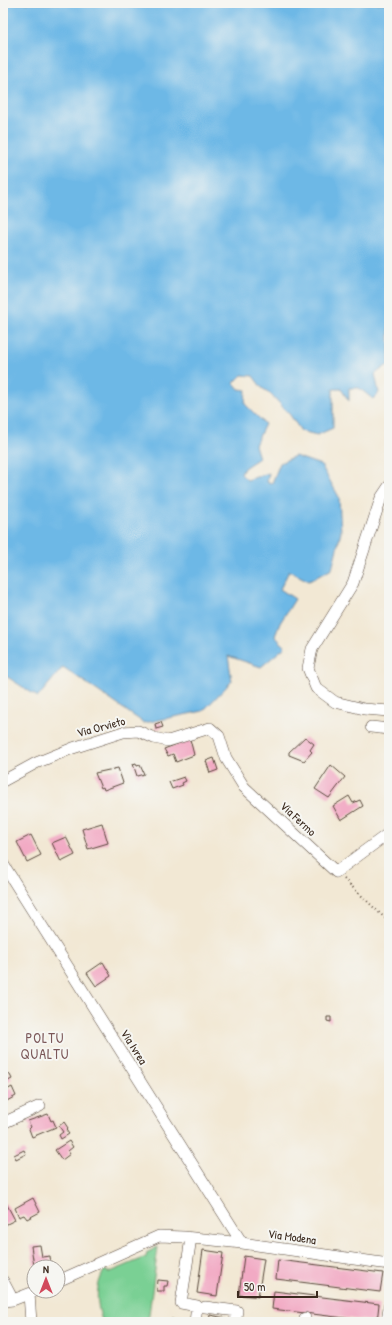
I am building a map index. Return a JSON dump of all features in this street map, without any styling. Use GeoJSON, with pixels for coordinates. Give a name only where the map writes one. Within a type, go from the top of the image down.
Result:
{"type":"FeatureCollection","features":[{"type":"Feature","properties":{"kind":"street"},"geometry":{"type":"LineString","coordinates":[[389,486],[381,498],[353,583],[312,649],[308,668],[316,688],[335,702],[364,709],[389,711]]}},
{"type":"Feature","properties":{"kind":"street"},"geometry":{"type":"LineString","coordinates":[[371,727],[389,729]]}},
{"type":"Feature","properties":{"kind":"street","name":"Via Orvieto"},"geometry":{"type":"LineString","coordinates":[[3,781],[36,763],[73,748],[123,732],[138,731],[154,738],[168,741],[210,728]]}},
{"type":"Feature","properties":{"kind":"street","name":"Via Fermo"},"geometry":{"type":"LineString","coordinates":[[210,728],[219,736],[226,758],[244,788],[336,872]]}},
{"type":"Feature","properties":{"kind":"street"},"geometry":{"type":"LineString","coordinates":[[336,872],[389,833]]}},
{"type":"Feature","properties":{"kind":"street","name":"Via Ivrea"},"geometry":{"type":"LineString","coordinates":[[3,864],[242,1243]]}},
{"type":"Feature","properties":{"kind":"street"},"geometry":{"type":"LineString","coordinates":[[3,1123],[40,1106]]}},
{"type":"Feature","properties":{"kind":"street","name":"Via Modena"},"geometry":{"type":"LineString","coordinates":[[66,1277],[159,1236],[242,1243],[389,1264]]}},
{"type":"Feature","properties":{"kind":"street"},"geometry":{"type":"LineString","coordinates":[[191,1238],[181,1303],[197,1306],[195,1322]]}},
{"type":"Feature","properties":{"kind":"street"},"geometry":{"type":"LineString","coordinates":[[3,1282],[8,1301],[26,1295]]}},
{"type":"Feature","properties":{"kind":"street"},"geometry":{"type":"LineString","coordinates":[[31,1322],[32,1299]]}},
{"type":"Feature","properties":{"kind":"street"},"geometry":{"type":"LineString","coordinates":[[205,1307],[237,1311],[235,1322]]}},
{"type":"Feature","properties":{"kind":"street"},"geometry":{"type":"LineString","coordinates":[[387,1322],[389,1307]]}},
{"type":"Feature","properties":{"kind":"path"},"geometry":{"type":"LineString","coordinates":[[389,795],[385,798],[385,804],[389,808]]}},
{"type":"Feature","properties":{"kind":"path"},"geometry":{"type":"LineString","coordinates":[[336,872],[389,922]]}},
{"type":"Feature","properties":{"kind":"green space"},"geometry":{"type":"Polygon","coordinates":[[[158,1247],[148,1322],[102,1320],[97,1295],[99,1283],[104,1271],[106,1270],[108,1273],[146,1257],[146,1253],[158,1247]]]}},
{"type":"Feature","properties":{"kind":"water"},"geometry":{"type":"Polygon","coordinates":[[[3,3],[389,3],[389,364],[375,374],[379,393],[373,399],[359,388],[349,388],[349,401],[341,389],[333,389],[333,428],[317,435],[301,431],[290,415],[271,394],[262,388],[253,376],[242,375],[234,383],[239,389],[246,390],[245,404],[265,424],[255,445],[259,458],[244,468],[241,474],[247,480],[269,473],[267,482],[272,483],[280,463],[295,456],[321,465],[339,497],[341,532],[332,569],[309,581],[289,571],[280,589],[295,599],[280,623],[275,636],[285,647],[261,667],[228,656],[232,681],[203,711],[144,723],[63,667],[38,697],[3,674],[3,3]]]}},
{"type":"Feature","properties":{"kind":"building"},"geometry":{"type":"Polygon","coordinates":[[[161,722],[163,727],[156,729],[155,724],[161,722]]]}},
{"type":"Feature","properties":{"kind":"building"},"geometry":{"type":"Polygon","coordinates":[[[305,737],[314,744],[310,750],[312,752],[304,761],[289,755],[289,752],[305,737]]]}},
{"type":"Feature","properties":{"kind":"building"},"geometry":{"type":"Polygon","coordinates":[[[190,739],[194,755],[176,762],[173,754],[168,756],[164,749],[190,739]]]}},
{"type":"Feature","properties":{"kind":"building"},"geometry":{"type":"Polygon","coordinates":[[[214,758],[218,770],[210,773],[206,761],[214,758]]]}},
{"type":"Feature","properties":{"kind":"building"},"geometry":{"type":"Polygon","coordinates":[[[136,763],[137,766],[140,765],[144,774],[137,776],[133,764],[136,763]]]}},
{"type":"Feature","properties":{"kind":"building"},"geometry":{"type":"Polygon","coordinates":[[[331,765],[345,777],[329,798],[315,789],[331,765]]]}},
{"type":"Feature","properties":{"kind":"building"},"geometry":{"type":"Polygon","coordinates":[[[118,768],[123,783],[104,790],[103,787],[101,788],[95,773],[118,768]]]}},
{"type":"Feature","properties":{"kind":"building"},"geometry":{"type":"Polygon","coordinates":[[[184,777],[186,781],[182,783],[183,785],[172,789],[169,782],[184,777]]]}},
{"type":"Feature","properties":{"kind":"building"},"geometry":{"type":"Polygon","coordinates":[[[349,796],[353,803],[360,800],[363,806],[341,820],[333,806],[349,796]]]}},
{"type":"Feature","properties":{"kind":"building"},"geometry":{"type":"Polygon","coordinates":[[[102,823],[108,843],[88,849],[82,829],[102,823]]]}},
{"type":"Feature","properties":{"kind":"building"},"geometry":{"type":"Polygon","coordinates":[[[31,835],[41,855],[27,862],[17,842],[31,835]]]}},
{"type":"Feature","properties":{"kind":"building"},"geometry":{"type":"Polygon","coordinates":[[[66,837],[75,855],[61,862],[52,843],[66,837]]]}},
{"type":"Feature","properties":{"kind":"building"},"geometry":{"type":"Polygon","coordinates":[[[103,962],[111,976],[96,986],[87,973],[103,962]]]}},
{"type":"Feature","properties":{"kind":"building"},"geometry":{"type":"Polygon","coordinates":[[[327,1017],[331,1017],[331,1022],[327,1021],[327,1017]]]}},
{"type":"Feature","properties":{"kind":"building"},"geometry":{"type":"Polygon","coordinates":[[[9,1073],[12,1079],[3,1085],[3,1076],[9,1073]]]}},
{"type":"Feature","properties":{"kind":"building"},"geometry":{"type":"Polygon","coordinates":[[[12,1087],[16,1096],[3,1103],[3,1092],[12,1087]]]}},
{"type":"Feature","properties":{"kind":"building"},"geometry":{"type":"Polygon","coordinates":[[[48,1114],[56,1127],[32,1137],[29,1129],[31,1127],[28,1121],[48,1114]]]}},
{"type":"Feature","properties":{"kind":"building"},"geometry":{"type":"Polygon","coordinates":[[[64,1122],[68,1128],[66,1130],[69,1134],[61,1139],[59,1135],[63,1132],[59,1126],[64,1122]]]}},
{"type":"Feature","properties":{"kind":"building"},"geometry":{"type":"Polygon","coordinates":[[[69,1141],[73,1147],[68,1151],[70,1154],[62,1160],[55,1150],[69,1141]]]}},
{"type":"Feature","properties":{"kind":"building"},"geometry":{"type":"Polygon","coordinates":[[[24,1150],[26,1154],[16,1159],[14,1155],[24,1150]]]}},
{"type":"Feature","properties":{"kind":"building"},"geometry":{"type":"Polygon","coordinates":[[[33,1198],[40,1212],[27,1219],[24,1215],[19,1217],[15,1208],[33,1198]]]}},
{"type":"Feature","properties":{"kind":"building"},"geometry":{"type":"Polygon","coordinates":[[[6,1203],[15,1220],[3,1226],[3,1205],[6,1203]]]}},
{"type":"Feature","properties":{"kind":"building"},"geometry":{"type":"Polygon","coordinates":[[[40,1245],[42,1257],[50,1256],[50,1259],[33,1259],[31,1246],[40,1245]]]}},
{"type":"Feature","properties":{"kind":"building"},"geometry":{"type":"Polygon","coordinates":[[[203,1250],[223,1253],[217,1296],[197,1293],[203,1250]]]}},
{"type":"Feature","properties":{"kind":"building"},"geometry":{"type":"Polygon","coordinates":[[[244,1256],[264,1259],[258,1297],[239,1295],[244,1256]]]}},
{"type":"Feature","properties":{"kind":"building"},"geometry":{"type":"Polygon","coordinates":[[[278,1260],[383,1273],[380,1292],[276,1279],[278,1260]]]}},
{"type":"Feature","properties":{"kind":"building"},"geometry":{"type":"Polygon","coordinates":[[[158,1280],[168,1281],[167,1286],[164,1286],[164,1291],[157,1291],[158,1280]]]}},
{"type":"Feature","properties":{"kind":"building"},"geometry":{"type":"Polygon","coordinates":[[[274,1291],[379,1304],[377,1322],[272,1309],[274,1291]]]}},
{"type":"Feature","properties":{"kind":"building"},"geometry":{"type":"Polygon","coordinates":[[[210,1315],[225,1318],[224,1322],[209,1322],[210,1315]]]}},
{"type":"Feature","properties":{"kind":"building"},"geometry":{"type":"Polygon","coordinates":[[[171,1319],[184,1321],[184,1322],[170,1322],[171,1319]]]}},
{"type":"Feature","properties":{"kind":"district","name":"POLTU QUALTU"},"geometry":{"type":"Point","coordinates":[45,1046]}}]}
